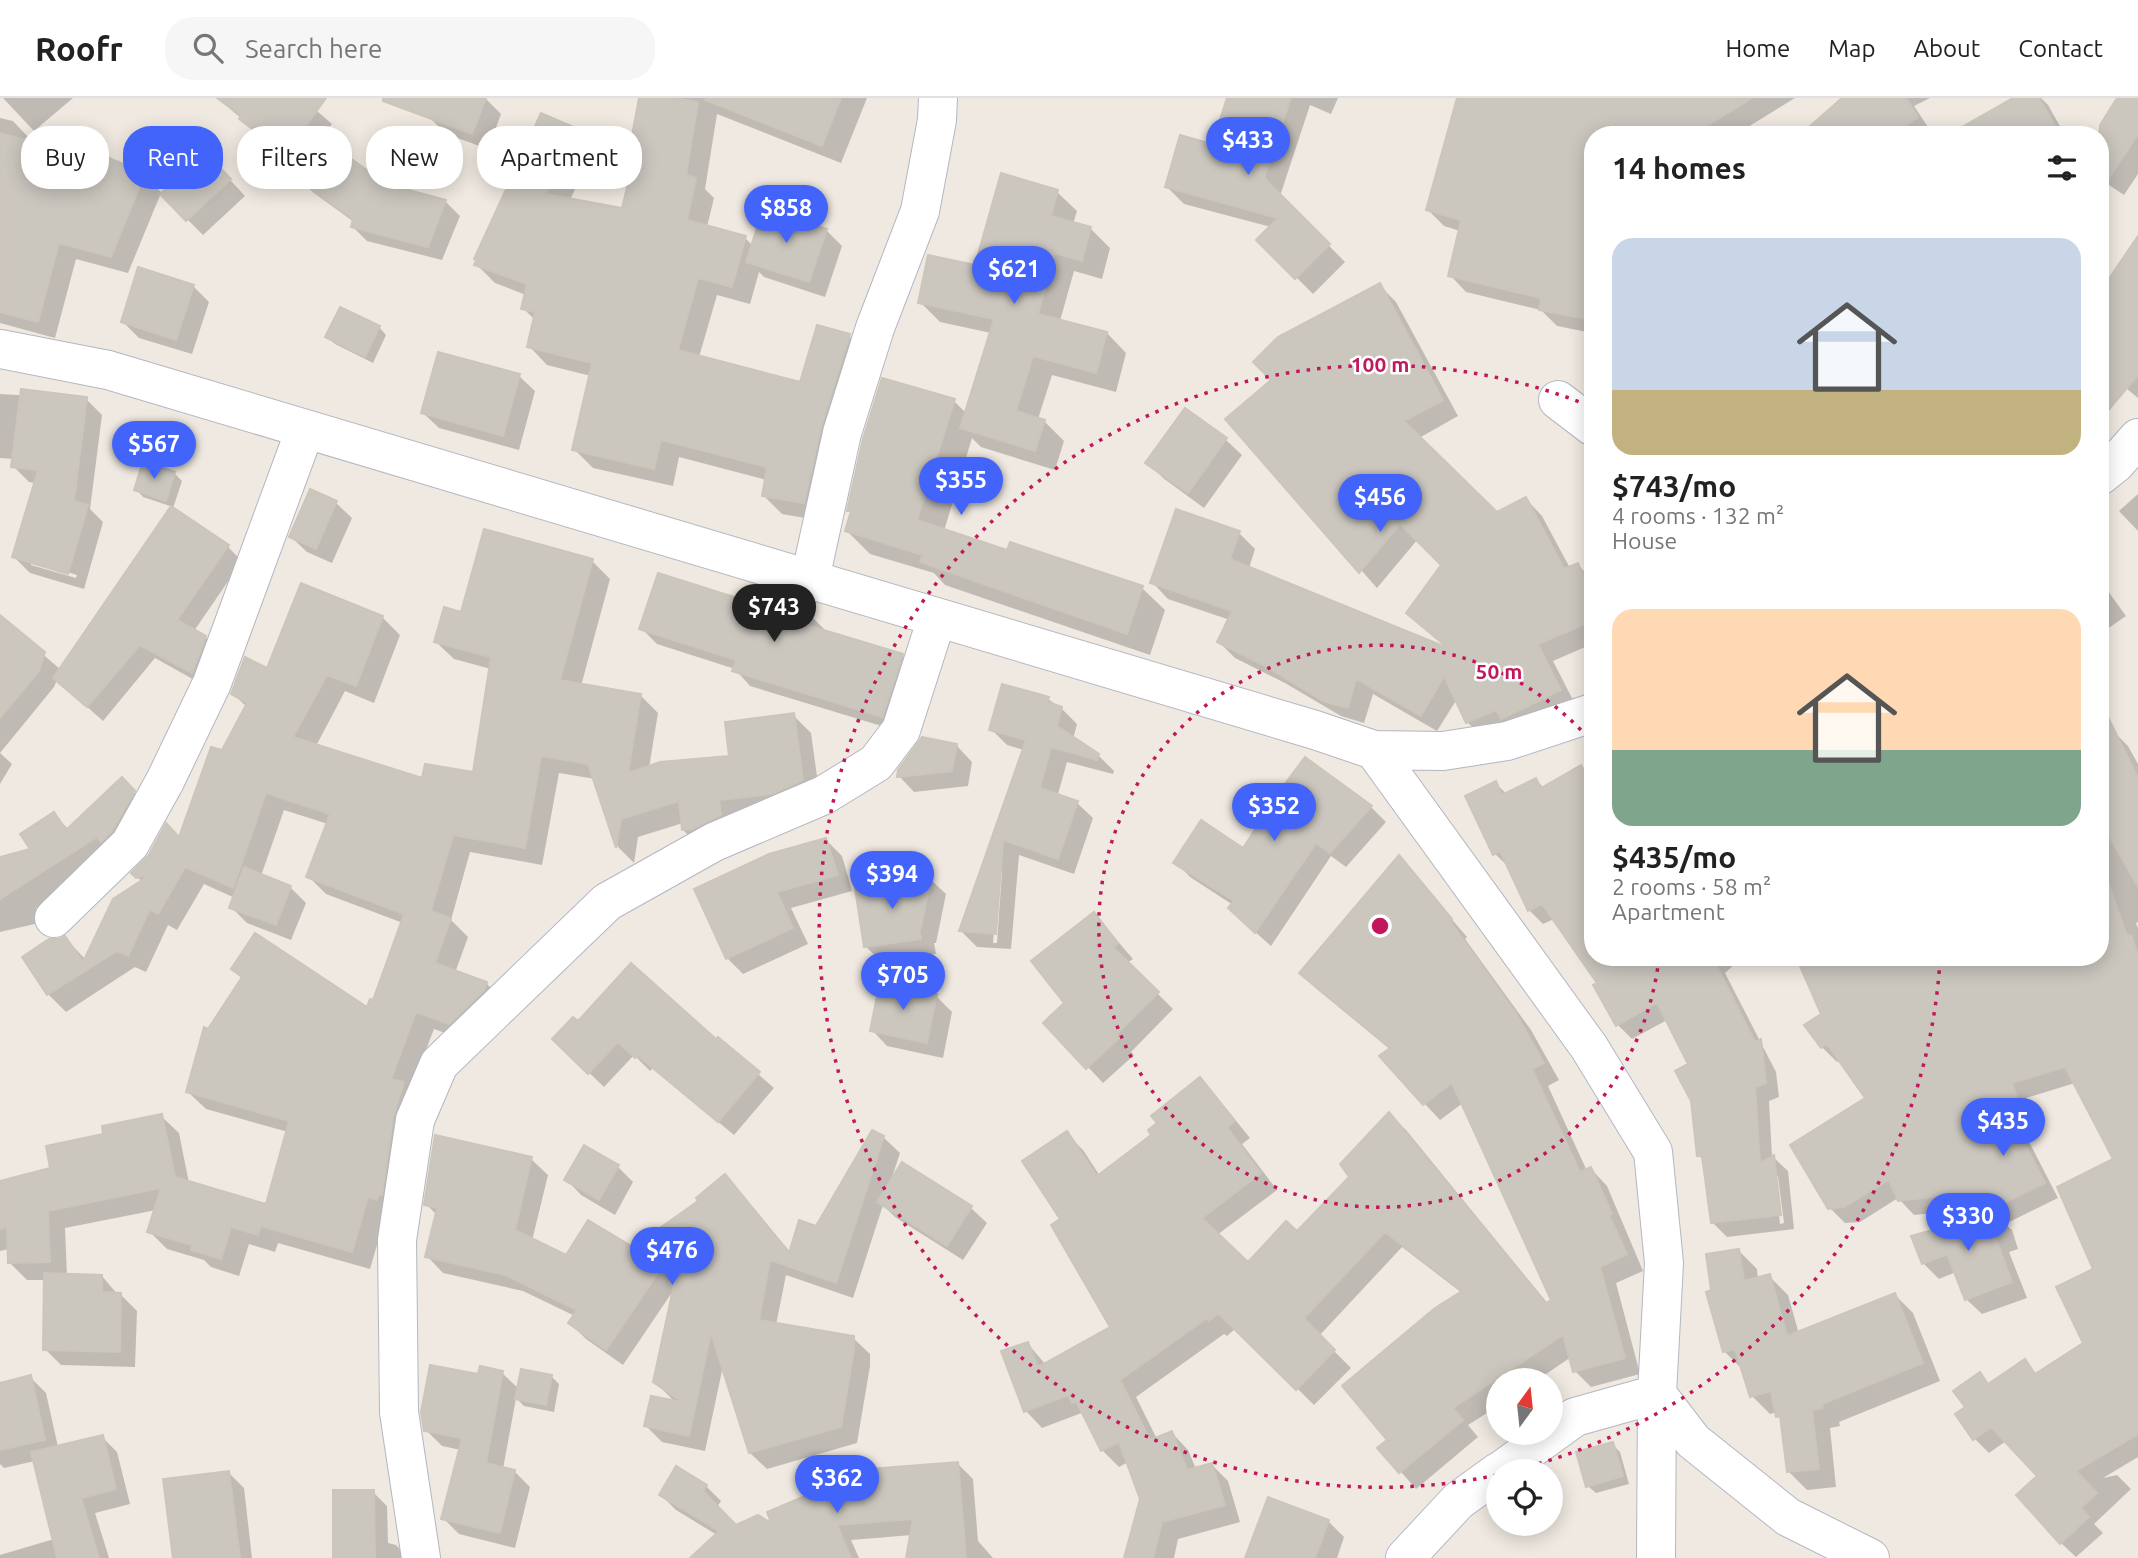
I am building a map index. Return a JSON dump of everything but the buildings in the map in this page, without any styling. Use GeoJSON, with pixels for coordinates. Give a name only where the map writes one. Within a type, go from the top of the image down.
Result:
{"type":"FeatureCollection","features":[{"type":"Feature","properties":{"kind":"street"},"geometry":{"type":"LineString","coordinates":[[810,579],[842,433],[875,328],[920,211],[937,120],[938,98]]}},
{"type":"Feature","properties":{"kind":"street"},"geometry":{"type":"LineString","coordinates":[[0,349],[108,370],[1374,750],[1443,751],[1507,741],[1584,716]]}},
{"type":"Feature","properties":{"kind":"street"},"geometry":{"type":"LineString","coordinates":[[1558,400],[1584,420]]}},
{"type":"Feature","properties":{"kind":"street"},"geometry":{"type":"LineString","coordinates":[[54,918],[130,844],[165,781],[212,684],[305,430]]}},
{"type":"Feature","properties":{"kind":"street"},"geometry":{"type":"LineString","coordinates":[[2109,469],[2138,438]]}},
{"type":"Feature","properties":{"kind":"street"},"geometry":{"type":"LineString","coordinates":[[421,1558],[399,1412],[397,1240],[415,1121],[439,1064],[607,902],[714,842],[824,795],[876,763],[901,730],[937,618]]}},
{"type":"Feature","properties":{"kind":"street"},"geometry":{"type":"LineString","coordinates":[[1374,750],[1588,1047],[1653,1152],[1664,1263],[1657,1394],[1656,1558]]}},
{"type":"Feature","properties":{"kind":"street"},"geometry":{"type":"LineString","coordinates":[[1516,1459],[1575,1417],[1657,1394]]}},
{"type":"Feature","properties":{"kind":"street"},"geometry":{"type":"LineString","coordinates":[[1657,1394],[1693,1441],[1788,1517],[1870,1558]]}},
{"type":"Feature","properties":{"kind":"street"},"geometry":{"type":"LineString","coordinates":[[1405,1558],[1458,1502],[1486,1481]]}}]}
